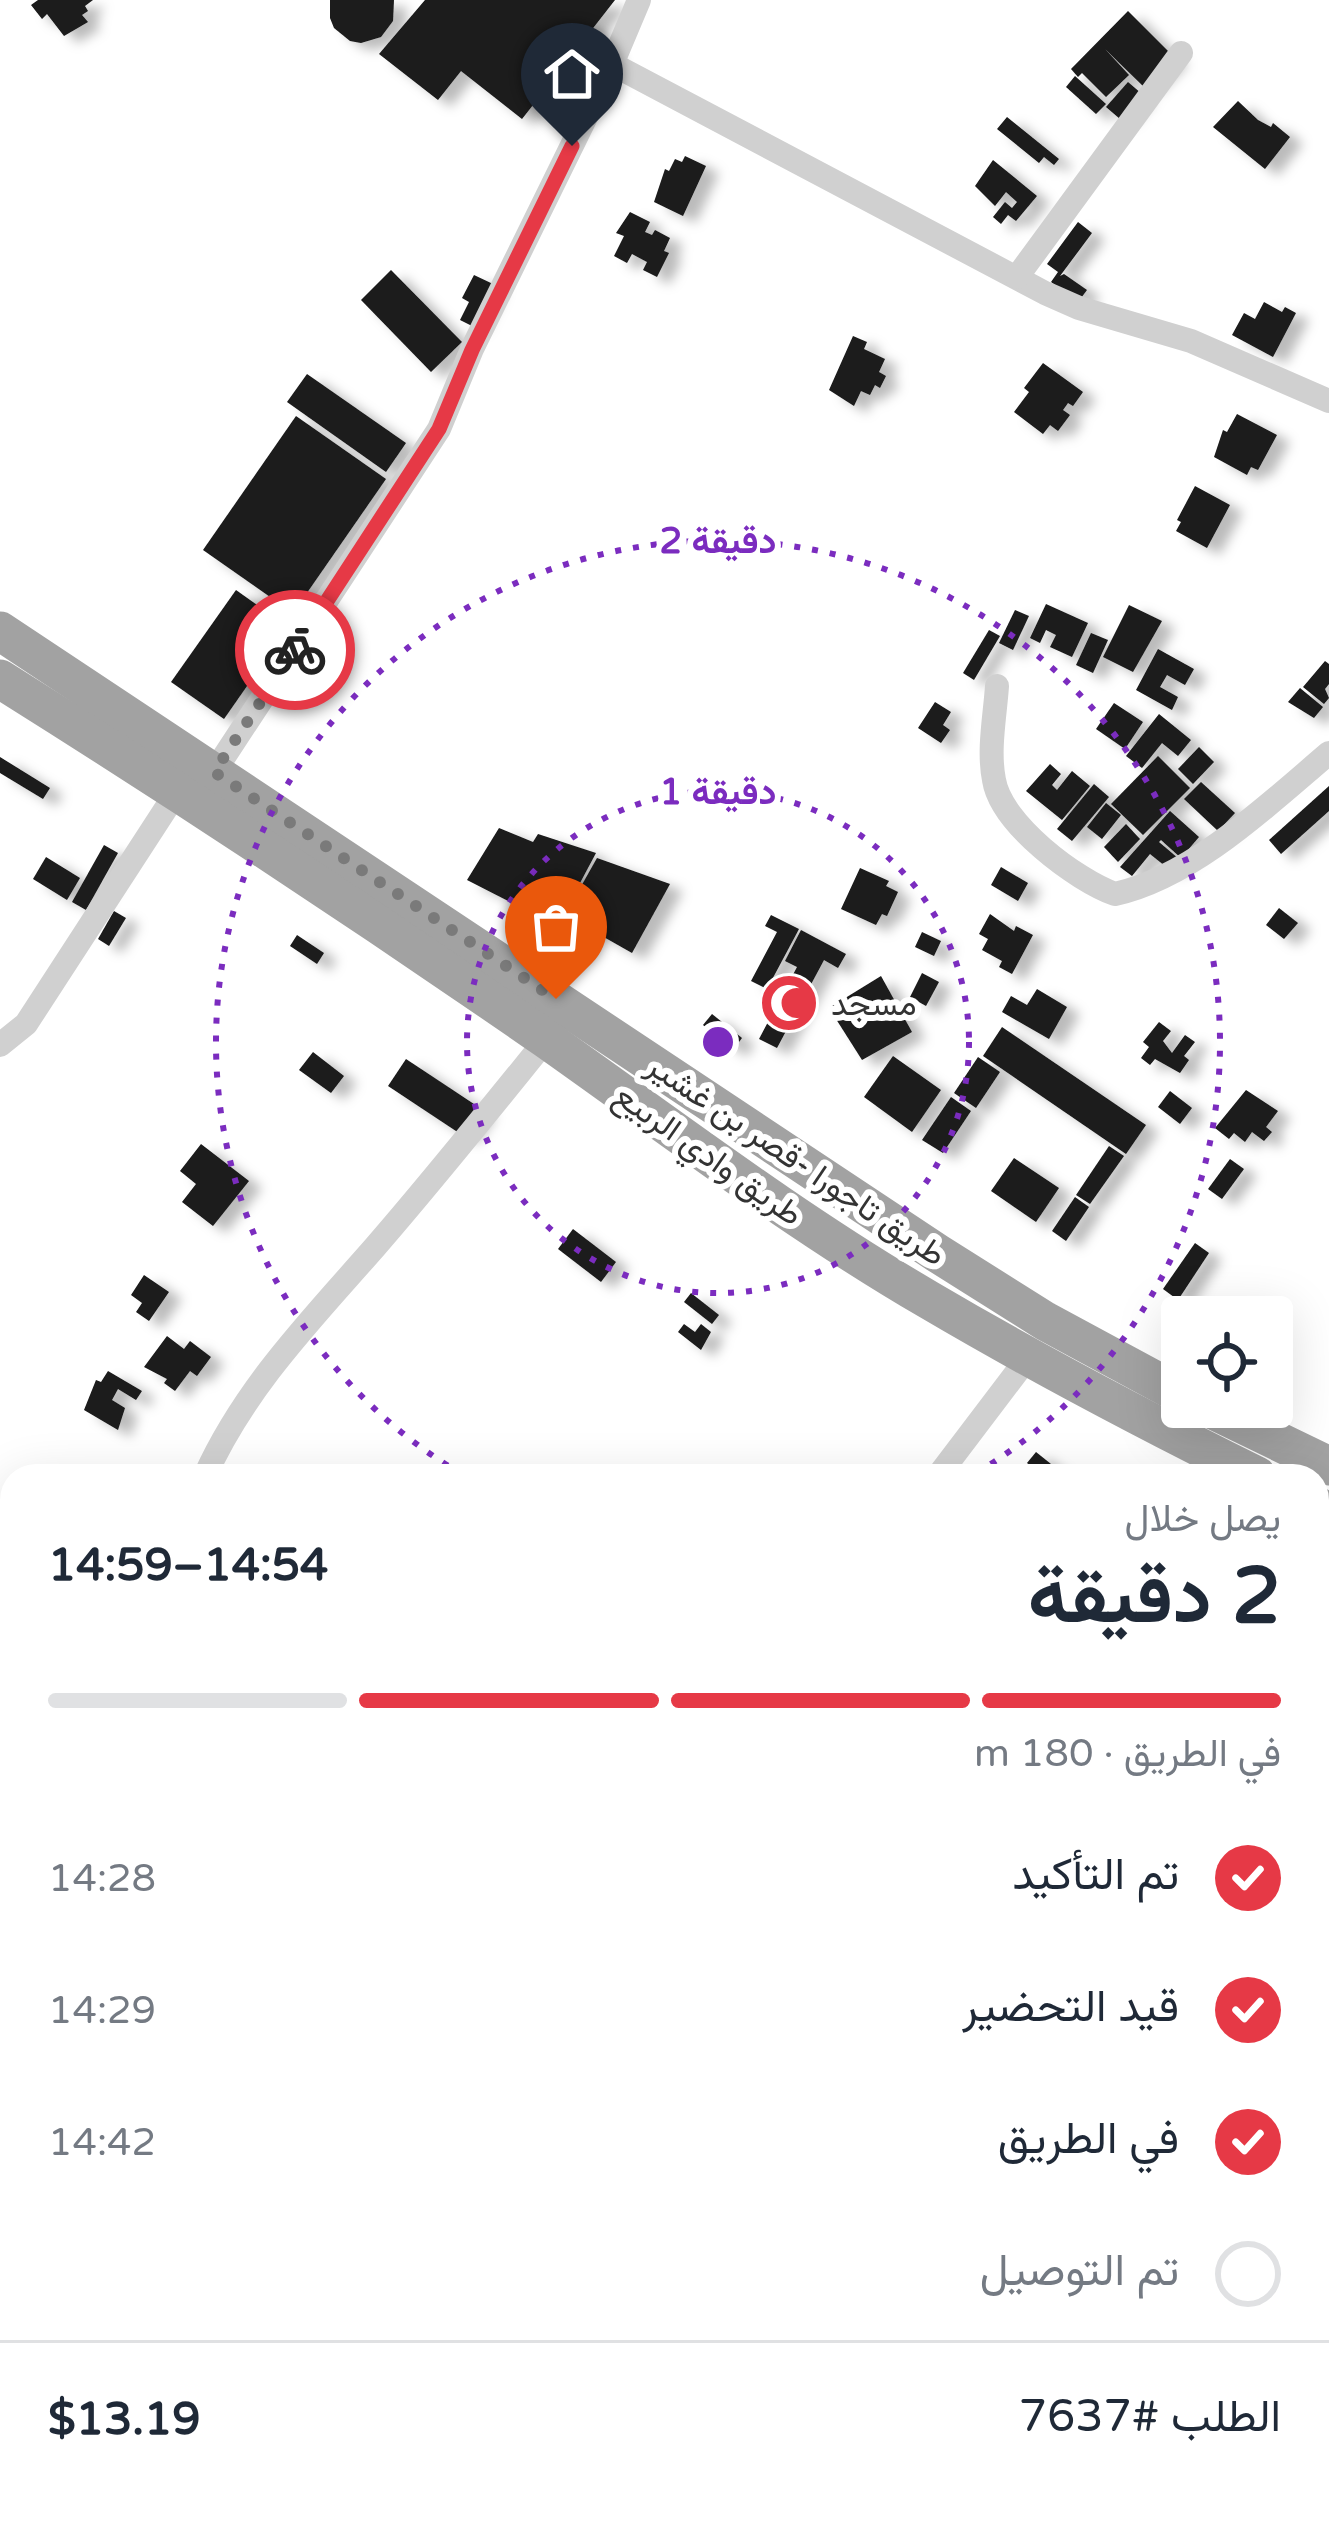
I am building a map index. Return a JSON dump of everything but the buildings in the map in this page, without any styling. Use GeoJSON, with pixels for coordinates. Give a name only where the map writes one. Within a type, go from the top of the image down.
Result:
{"type":"FeatureCollection","features":[{"type":"Feature","properties":{"kind":"highway","name":"طريق تاجورا -قصر بن غشير"},"geometry":{"type":"LineString","coordinates":[[0,632],[938,1253],[1045,1321],[1161,1384]]}},
{"type":"Feature","properties":{"kind":"highway","name":"طريق وادي الربيع"},"geometry":{"type":"LineString","coordinates":[[0,679],[178,790],[926,1299],[1233,1464]]}},
{"type":"Feature","properties":{"kind":"highway"},"geometry":{"type":"LineString","coordinates":[[1250,1428],[1325,1464]]}},
{"type":"Feature","properties":{"kind":"street"},"geometry":{"type":"LineString","coordinates":[[214,772],[439,429],[639,0]]}},
{"type":"Feature","properties":{"kind":"street"},"geometry":{"type":"LineString","coordinates":[[1017,278],[1181,53]]}},
{"type":"Feature","properties":{"kind":"street"},"geometry":{"type":"LineString","coordinates":[[612,64],[1078,308],[1162,331],[1329,401]]}},
{"type":"Feature","properties":{"kind":"street"},"geometry":{"type":"LineString","coordinates":[[997,686],[993,778],[1003,802],[1067,870],[1115,894],[1140,887],[1210,849],[1329,753]]}},
{"type":"Feature","properties":{"kind":"street"},"geometry":{"type":"LineString","coordinates":[[0,1045],[26,1024],[178,790]]}},
{"type":"Feature","properties":{"kind":"street"},"geometry":{"type":"LineString","coordinates":[[210,1464],[259,1381],[546,1040]]}},
{"type":"Feature","properties":{"kind":"street"},"geometry":{"type":"LineString","coordinates":[[947,1464],[1029,1356]]}},
{"type":"Feature","properties":{"kind":"way so far"},"geometry":{"type":"LineString","coordinates":[[295,650],[214,772],[556,999]]}},
{"type":"Feature","properties":{"kind":"place","name":"مسجد"},"geometry":{"type":"Point","coordinates":[789,1003]}},
{"type":"Feature","properties":{"kind":"route"},"geometry":{"type":"LineString","coordinates":[[295,650],[439,429],[472,350],[572,146]]}}]}
